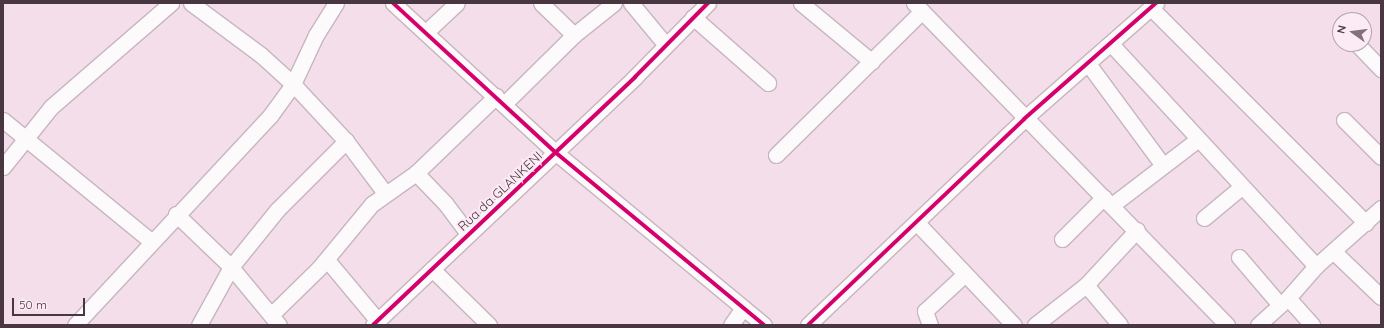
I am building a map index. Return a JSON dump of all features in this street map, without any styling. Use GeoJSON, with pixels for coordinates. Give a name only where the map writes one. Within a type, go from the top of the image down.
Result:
{"type":"FeatureCollection","features":[{"type":"Feature","properties":{"kind":"street"},"geometry":{"type":"LineString","coordinates":[[3,167],[25,138],[85,74],[171,3]]}},
{"type":"Feature","properties":{"kind":"street"},"geometry":{"type":"LineString","coordinates":[[191,3],[262,55],[293,84],[346,141],[385,193]]}},
{"type":"Feature","properties":{"kind":"street"},"geometry":{"type":"LineString","coordinates":[[75,325],[176,214],[252,138],[293,84],[316,35],[336,3]]}},
{"type":"Feature","properties":{"kind":"street"},"geometry":{"type":"LineString","coordinates":[[392,3],[426,32],[555,152],[764,325]]}},
{"type":"Feature","properties":{"kind":"street"},"geometry":{"type":"LineString","coordinates":[[541,3],[574,35]]}},
{"type":"Feature","properties":{"kind":"street"},"geometry":{"type":"LineString","coordinates":[[176,214],[231,267],[275,320],[327,260],[360,217],[385,193],[416,173],[574,35],[614,3]]}},
{"type":"Feature","properties":{"kind":"street"},"geometry":{"type":"LineString","coordinates":[[631,3],[665,44]]}},
{"type":"Feature","properties":{"kind":"street","name":"Rua da GLANKENI"},"geometry":{"type":"LineString","coordinates":[[376,323],[635,77],[665,44],[708,3]]}},
{"type":"Feature","properties":{"kind":"street"},"geometry":{"type":"LineString","coordinates":[[801,3],[872,62]]}},
{"type":"Feature","properties":{"kind":"street"},"geometry":{"type":"LineString","coordinates":[[426,32],[454,4]]}},
{"type":"Feature","properties":{"kind":"street"},"geometry":{"type":"LineString","coordinates":[[808,325],[918,224],[1024,119],[1112,45],[1154,5],[1366,223]]}},
{"type":"Feature","properties":{"kind":"street"},"geometry":{"type":"LineString","coordinates":[[776,155],[872,62],[918,7],[1024,119],[1137,230],[1227,325]]}},
{"type":"Feature","properties":{"kind":"street"},"geometry":{"type":"LineString","coordinates":[[693,17],[768,83]]}},
{"type":"Feature","properties":{"kind":"street"},"geometry":{"type":"LineString","coordinates":[[1112,45],[1240,188],[1316,266]]}},
{"type":"Feature","properties":{"kind":"street"},"geometry":{"type":"LineString","coordinates":[[1365,52],[1381,69]]}},
{"type":"Feature","properties":{"kind":"street"},"geometry":{"type":"LineString","coordinates":[[1089,65],[1162,164]]}},
{"type":"Feature","properties":{"kind":"street"},"geometry":{"type":"LineString","coordinates":[[3,120],[151,241]]}},
{"type":"Feature","properties":{"kind":"street"},"geometry":{"type":"LineString","coordinates":[[1344,120],[1381,157]]}},
{"type":"Feature","properties":{"kind":"street"},"geometry":{"type":"LineString","coordinates":[[1062,239],[1108,201],[1197,140]]}},
{"type":"Feature","properties":{"kind":"street"},"geometry":{"type":"LineString","coordinates":[[198,325],[231,267],[278,210],[346,141]]}},
{"type":"Feature","properties":{"kind":"street"},"geometry":{"type":"LineString","coordinates":[[416,173],[445,203],[468,234]]}},
{"type":"Feature","properties":{"kind":"street"},"geometry":{"type":"LineString","coordinates":[[1204,218],[1240,188]]}},
{"type":"Feature","properties":{"kind":"street"},"geometry":{"type":"LineString","coordinates":[[1258,325],[1284,302],[1316,266],[1334,252],[1381,208]]}},
{"type":"Feature","properties":{"kind":"street"},"geometry":{"type":"LineString","coordinates":[[918,224],[1014,325]]}},
{"type":"Feature","properties":{"kind":"street"},"geometry":{"type":"LineString","coordinates":[[1035,325],[1086,286],[1137,230]]}},
{"type":"Feature","properties":{"kind":"street"},"geometry":{"type":"LineString","coordinates":[[1334,252],[1381,297]]}},
{"type":"Feature","properties":{"kind":"street"},"geometry":{"type":"LineString","coordinates":[[1239,257],[1284,302],[1312,325]]}},
{"type":"Feature","properties":{"kind":"street"},"geometry":{"type":"LineString","coordinates":[[327,260],[376,323]]}},
{"type":"Feature","properties":{"kind":"street"},"geometry":{"type":"LineString","coordinates":[[432,269],[490,325]]}},
{"type":"Feature","properties":{"kind":"street"},"geometry":{"type":"LineString","coordinates":[[930,325],[925,311],[965,274]]}},
{"type":"Feature","properties":{"kind":"street"},"geometry":{"type":"LineString","coordinates":[[1086,286],[1120,325]]}},
{"type":"Feature","properties":{"kind":"street"},"geometry":{"type":"LineString","coordinates":[[732,325],[743,308]]}},
{"type":"Feature","properties":{"kind":"cycle path"},"geometry":{"type":"LineString","coordinates":[[393,3],[555,152],[764,325]]}},
{"type":"Feature","properties":{"kind":"cycle path"},"geometry":{"type":"LineString","coordinates":[[373,325],[635,77],[708,3]]}},
{"type":"Feature","properties":{"kind":"cycle path"},"geometry":{"type":"LineString","coordinates":[[808,325],[1024,119],[1156,3]]}}]}
